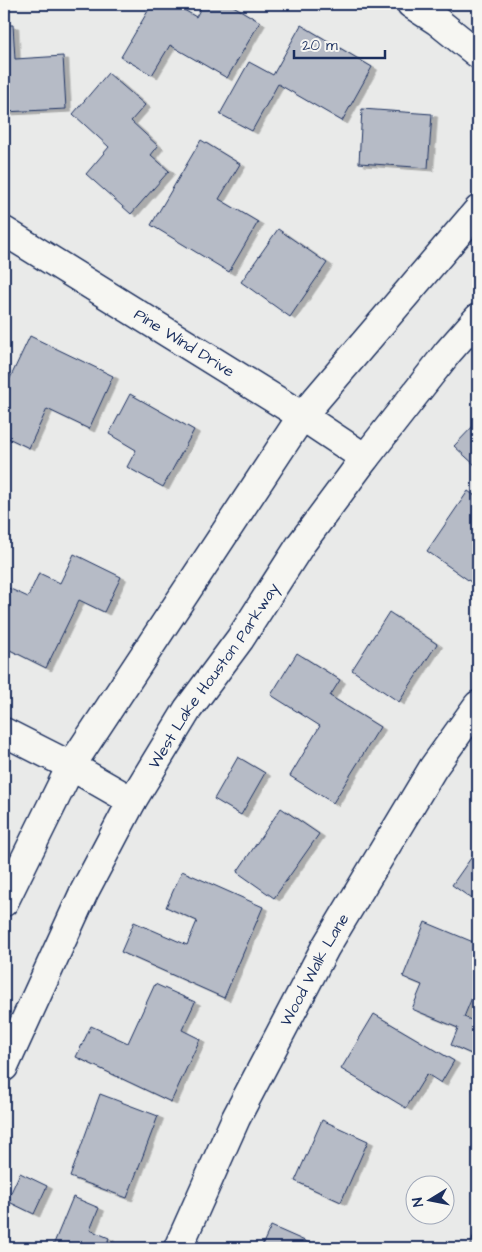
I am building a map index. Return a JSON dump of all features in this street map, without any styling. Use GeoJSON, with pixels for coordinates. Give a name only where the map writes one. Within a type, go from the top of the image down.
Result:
{"type":"FeatureCollection","features":[{"type":"Feature","properties":{"kind":"main road"},"geometry":{"type":"LineString","coordinates":[[411,4],[438,22],[478,54]]}},
{"type":"Feature","properties":{"kind":"main road"},"geometry":{"type":"LineString","coordinates":[[4,902],[71,766],[302,416],[478,210]]}},
{"type":"Feature","properties":{"kind":"main road","name":"Pine Wind Drive"},"geometry":{"type":"LineString","coordinates":[[4,231],[302,416],[365,458]]}},
{"type":"Feature","properties":{"kind":"main road","name":"West Lake Houston Parkway"},"geometry":{"type":"LineString","coordinates":[[4,1067],[84,892],[132,802],[188,709],[240,639],[301,544],[448,352],[478,318]]}},
{"type":"Feature","properties":{"kind":"main road","name":"Wood Walk Lane"},"geometry":{"type":"LineString","coordinates":[[178,1248],[236,1118],[325,948],[433,768],[478,705]]}},
{"type":"Feature","properties":{"kind":"main road"},"geometry":{"type":"LineString","coordinates":[[4,732],[71,766],[132,802]]}},
{"type":"Feature","properties":{"kind":"building"},"geometry":{"type":"Polygon","coordinates":[[[152,4],[174,4],[196,17],[203,4],[230,4],[260,22],[227,78],[170,45],[152,75],[121,57],[152,4]]]}},
{"type":"Feature","properties":{"kind":"building"},"geometry":{"type":"Polygon","coordinates":[[[4,25],[13,25],[15,59],[63,56],[66,109],[4,112],[4,25]]]}},
{"type":"Feature","properties":{"kind":"building"},"geometry":{"type":"Polygon","coordinates":[[[301,25],[372,67],[342,121],[278,84],[252,131],[220,114],[249,62],[273,75],[301,25]]]}},
{"type":"Feature","properties":{"kind":"building"},"geometry":{"type":"Polygon","coordinates":[[[108,73],[145,105],[131,121],[158,146],[151,155],[169,171],[131,214],[86,174],[109,147],[73,114],[108,73]]]}},
{"type":"Feature","properties":{"kind":"building"},"geometry":{"type":"Polygon","coordinates":[[[362,109],[432,114],[428,168],[359,163],[362,109]]]}},
{"type":"Feature","properties":{"kind":"building"},"geometry":{"type":"Polygon","coordinates":[[[201,140],[240,164],[219,199],[258,222],[229,272],[151,225],[201,140]]]}},
{"type":"Feature","properties":{"kind":"building"},"geometry":{"type":"Polygon","coordinates":[[[278,229],[327,263],[290,317],[241,282],[278,229]]]}},
{"type":"Feature","properties":{"kind":"building"},"geometry":{"type":"Polygon","coordinates":[[[30,336],[113,376],[89,429],[47,409],[29,448],[4,436],[4,391],[30,336]]]}},
{"type":"Feature","properties":{"kind":"building"},"geometry":{"type":"Polygon","coordinates":[[[130,394],[194,430],[163,487],[127,467],[136,450],[109,434],[130,394]]]}},
{"type":"Feature","properties":{"kind":"building"},"geometry":{"type":"Polygon","coordinates":[[[477,422],[478,465],[477,467],[454,446],[477,422]]]}},
{"type":"Feature","properties":{"kind":"building"},"geometry":{"type":"Polygon","coordinates":[[[468,491],[478,498],[478,587],[427,551],[468,491]]]}},
{"type":"Feature","properties":{"kind":"building"},"geometry":{"type":"Polygon","coordinates":[[[74,554],[121,577],[104,612],[79,600],[46,668],[4,647],[4,586],[28,597],[39,573],[60,583],[74,554]]]}},
{"type":"Feature","properties":{"kind":"building"},"geometry":{"type":"Polygon","coordinates":[[[389,612],[437,644],[399,702],[352,670],[389,612]]]}},
{"type":"Feature","properties":{"kind":"building"},"geometry":{"type":"Polygon","coordinates":[[[297,653],[340,680],[330,696],[380,727],[333,803],[290,776],[320,726],[271,695],[297,653]]]}},
{"type":"Feature","properties":{"kind":"building"},"geometry":{"type":"Polygon","coordinates":[[[238,757],[265,773],[241,815],[214,799],[238,757]]]}},
{"type":"Feature","properties":{"kind":"building"},"geometry":{"type":"Polygon","coordinates":[[[281,808],[319,834],[274,898],[237,872],[281,808]]]}},
{"type":"Feature","properties":{"kind":"building"},"geometry":{"type":"Polygon","coordinates":[[[478,848],[478,903],[452,885],[478,848]]]}},
{"type":"Feature","properties":{"kind":"building"},"geometry":{"type":"Polygon","coordinates":[[[182,871],[263,907],[224,998],[121,952],[134,922],[187,945],[197,921],[166,907],[182,871]]]}},
{"type":"Feature","properties":{"kind":"building"},"geometry":{"type":"Polygon","coordinates":[[[425,922],[478,944],[478,983],[464,1017],[478,1023],[478,1057],[451,1045],[458,1028],[412,1009],[422,985],[403,977],[425,922]]]}},
{"type":"Feature","properties":{"kind":"building"},"geometry":{"type":"Polygon","coordinates":[[[155,984],[195,1002],[182,1030],[200,1039],[171,1102],[76,1057],[91,1026],[128,1043],[155,984]]]}},
{"type":"Feature","properties":{"kind":"building"},"geometry":{"type":"Polygon","coordinates":[[[374,1014],[454,1061],[441,1083],[427,1074],[406,1108],[341,1069],[374,1014]]]}},
{"type":"Feature","properties":{"kind":"building"},"geometry":{"type":"Polygon","coordinates":[[[100,1094],[158,1116],[127,1198],[70,1177],[100,1094]]]}},
{"type":"Feature","properties":{"kind":"building"},"geometry":{"type":"Polygon","coordinates":[[[322,1120],[368,1141],[341,1202],[295,1181],[322,1120]]]}},
{"type":"Feature","properties":{"kind":"building"},"geometry":{"type":"Polygon","coordinates":[[[20,1173],[47,1186],[34,1214],[7,1201],[20,1173]]]}},
{"type":"Feature","properties":{"kind":"building"},"geometry":{"type":"Polygon","coordinates":[[[73,1197],[99,1208],[90,1230],[109,1238],[105,1248],[52,1248],[73,1197]]]}},
{"type":"Feature","properties":{"kind":"building"},"geometry":{"type":"Polygon","coordinates":[[[478,1220],[478,1248],[470,1248],[478,1220]]]}},
{"type":"Feature","properties":{"kind":"building"},"geometry":{"type":"Polygon","coordinates":[[[271,1226],[314,1245],[312,1248],[261,1248],[271,1226]]]}}]}
